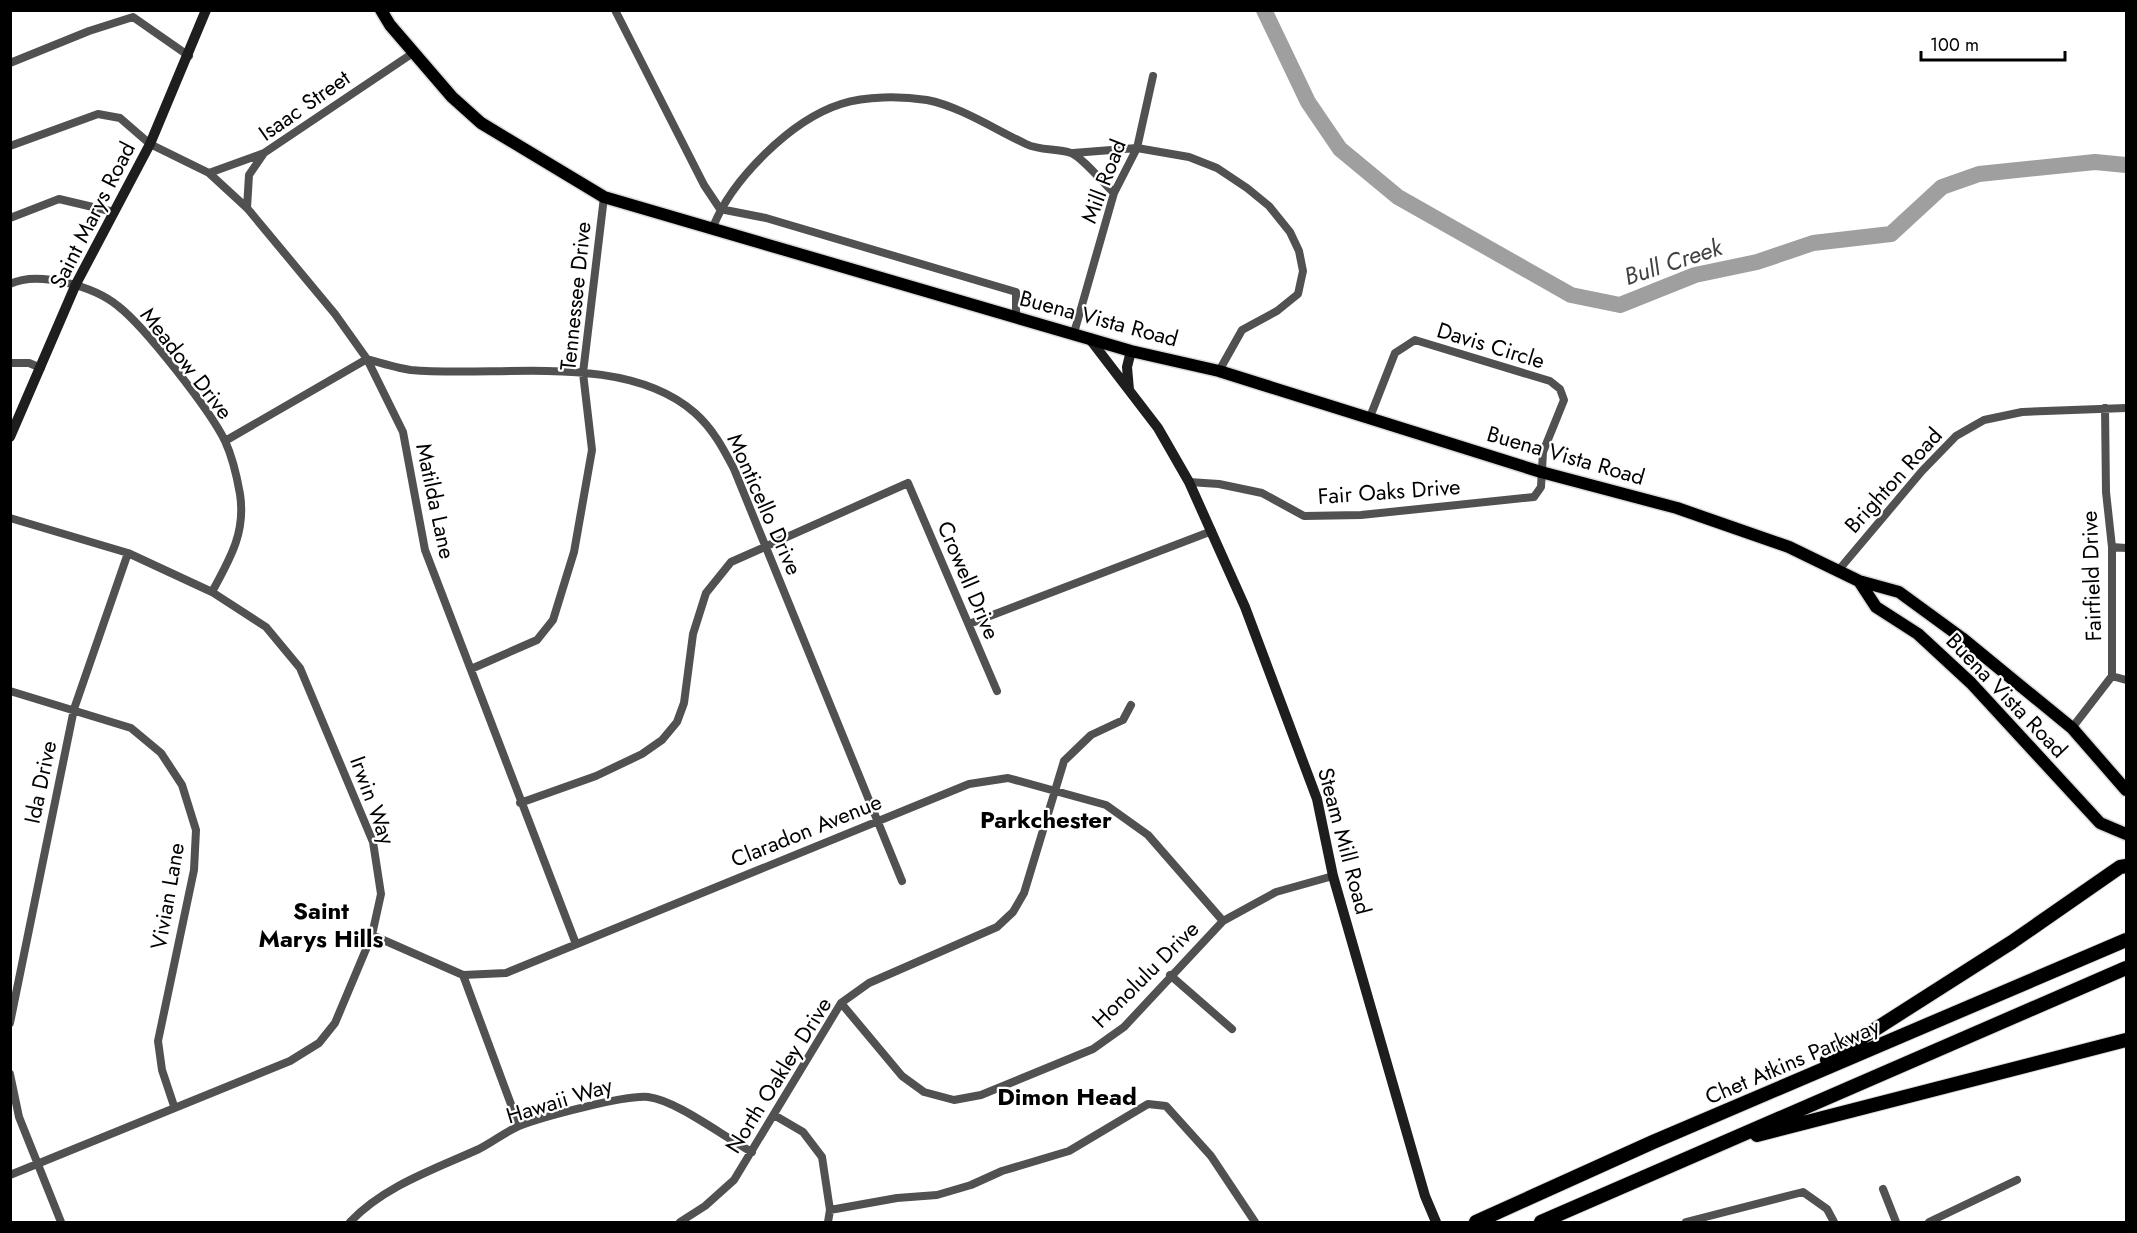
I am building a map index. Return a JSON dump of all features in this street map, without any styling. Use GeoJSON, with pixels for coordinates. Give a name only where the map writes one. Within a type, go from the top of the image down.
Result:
{"type":"FeatureCollection","features":[{"type":"Feature","properties":{"kind":"highway"},"geometry":{"type":"LineString","coordinates":[[1689,1128],[1841,1053],[2012,942],[2095,883],[2120,867],[2127,866]]}},
{"type":"Feature","properties":{"kind":"highway","name":"Chet Atkins Parkway"},"geometry":{"type":"LineString","coordinates":[[1476,1222],[2127,940]]}},
{"type":"Feature","properties":{"kind":"highway","name":"Chet Atkins Parkway"},"geometry":{"type":"LineString","coordinates":[[1540,1222],[2127,968]]}},
{"type":"Feature","properties":{"kind":"highway"},"geometry":{"type":"LineString","coordinates":[[1717,1146],[2127,1040]]}},
{"type":"Feature","properties":{"kind":"main road","name":"Buena Vista Road"},"geometry":{"type":"LineString","coordinates":[[381,10],[390,25],[452,98],[481,123],[604,197],[1131,351],[1219,371],[1540,472],[1677,508],[1789,547],[1859,581],[1899,592],[1962,638],[2072,728],[2127,790]]}},
{"type":"Feature","properties":{"kind":"main road","name":"Buena Vista Road"},"geometry":{"type":"LineString","coordinates":[[1859,581],[1876,607],[1918,634],[1971,683],[2100,823],[2127,834]]}},
{"type":"Feature","properties":{"kind":"street","name":"Saint Marys Road"},"geometry":{"type":"LineString","coordinates":[[10,437],[76,284],[150,144],[189,56],[206,10]]}},
{"type":"Feature","properties":{"kind":"street"},"geometry":{"type":"LineString","coordinates":[[615,10],[704,184],[720,209],[766,218],[1016,292],[1016,318]]}},
{"type":"Feature","properties":{"kind":"street"},"geometry":{"type":"LineString","coordinates":[[10,63],[132,14],[189,56]]}},
{"type":"Feature","properties":{"kind":"street","name":"Isaac Street"},"geometry":{"type":"LineString","coordinates":[[247,208],[249,175],[264,153],[413,53]]}},
{"type":"Feature","properties":{"kind":"street","name":"Mill Road"},"geometry":{"type":"LineString","coordinates":[[1074,333],[1114,193],[1137,148],[1153,76]]}},
{"type":"Feature","properties":{"kind":"street"},"geometry":{"type":"LineString","coordinates":[[712,227],[720,209],[764,155],[798,125],[841,104],[886,98],[928,100],[969,116],[1030,146],[1073,153],[1137,148],[1189,157],[1217,168],[1269,206],[1290,232],[1299,250],[1303,271],[1298,294],[1277,310],[1242,330],[1219,371]]}},
{"type":"Feature","properties":{"kind":"street","name":"Matilda Lane"},"geometry":{"type":"LineString","coordinates":[[10,146],[98,114],[120,118],[150,144],[209,173],[247,208],[335,314],[367,359],[403,432],[425,550],[520,803],[576,944]]}},
{"type":"Feature","properties":{"kind":"street"},"geometry":{"type":"LineString","coordinates":[[209,173],[264,153]]}},
{"type":"Feature","properties":{"kind":"street"},"geometry":{"type":"LineString","coordinates":[[1073,153],[1114,193]]}},
{"type":"Feature","properties":{"kind":"street","name":"Tennessee Drive"},"geometry":{"type":"LineString","coordinates":[[471,669],[537,640],[553,620],[574,552],[592,450],[583,373],[604,197]]}},
{"type":"Feature","properties":{"kind":"street"},"geometry":{"type":"LineString","coordinates":[[10,218],[59,199],[114,212]]}},
{"type":"Feature","properties":{"kind":"street","name":"Meadow Drive"},"geometry":{"type":"LineString","coordinates":[[10,284],[16,281],[49,280],[76,284],[117,305],[150,339],[225,441],[240,495],[239,540],[212,592]]}},
{"type":"Feature","properties":{"kind":"street","name":"Steam Mill Road"},"geometry":{"type":"LineString","coordinates":[[1089,338],[1158,428],[1189,482],[1245,606],[1317,800],[1333,876],[1425,1196],[1436,1222]]}},
{"type":"Feature","properties":{"kind":"street","name":"Davis Circle"},"geometry":{"type":"LineString","coordinates":[[1370,417],[1395,353],[1415,340],[1550,381],[1560,389],[1564,400],[1543,452],[1540,472]]}},
{"type":"Feature","properties":{"kind":"street"},"geometry":{"type":"LineString","coordinates":[[1129,390],[1127,367],[1131,351]]}},
{"type":"Feature","properties":{"kind":"street"},"geometry":{"type":"LineString","coordinates":[[225,441],[367,359]]}},
{"type":"Feature","properties":{"kind":"street","name":"Monticello Drive"},"geometry":{"type":"LineString","coordinates":[[367,359],[410,370],[583,373],[651,386],[676,398],[696,413],[716,435],[734,469],[902,881]]}},
{"type":"Feature","properties":{"kind":"street"},"geometry":{"type":"LineString","coordinates":[[10,363],[29,363],[41,368]]}},
{"type":"Feature","properties":{"kind":"street","name":"Fairfield Drive"},"geometry":{"type":"LineString","coordinates":[[2105,408],[2106,492],[2112,547],[2112,676]]}},
{"type":"Feature","properties":{"kind":"street","name":"Brighton Road"},"geometry":{"type":"LineString","coordinates":[[1837,572],[1908,487],[1956,436],[1984,420],[2022,412],[2127,408]]}},
{"type":"Feature","properties":{"kind":"street","name":"Fair Oaks Drive"},"geometry":{"type":"LineString","coordinates":[[1189,482],[1219,484],[1262,493],[1304,516],[1361,515],[1534,497],[1541,487],[1540,472]]}},
{"type":"Feature","properties":{"kind":"street","name":"Crowell Drive"},"geometry":{"type":"LineString","coordinates":[[764,545],[908,483],[997,691]]}},
{"type":"Feature","properties":{"kind":"street","name":"Irwin Way"},"geometry":{"type":"LineString","coordinates":[[10,518],[128,553],[212,592],[266,627],[300,668],[373,842],[381,894],[372,935],[335,1023],[319,1043],[290,1061],[174,1106],[10,1175]]}},
{"type":"Feature","properties":{"kind":"street"},"geometry":{"type":"LineString","coordinates":[[969,624],[1212,531]]}},
{"type":"Feature","properties":{"kind":"street"},"geometry":{"type":"LineString","coordinates":[[520,803],[596,776],[642,754],[662,740],[677,722],[684,703],[693,634],[706,593],[731,562],[764,545]]}},
{"type":"Feature","properties":{"kind":"street"},"geometry":{"type":"LineString","coordinates":[[2112,547],[2127,548]]}},
{"type":"Feature","properties":{"kind":"street","name":"Ida Drive"},"geometry":{"type":"LineString","coordinates":[[10,1023],[74,709],[128,553]]}},
{"type":"Feature","properties":{"kind":"street"},"geometry":{"type":"LineString","coordinates":[[2072,728],[2112,676],[2127,680]]}},
{"type":"Feature","properties":{"kind":"street","name":"Vivian Lane"},"geometry":{"type":"LineString","coordinates":[[10,691],[131,728],[161,753],[182,785],[196,830],[194,870],[159,1041],[162,1070],[174,1106]]}},
{"type":"Feature","properties":{"kind":"street","name":"North Oakley Drive"},"geometry":{"type":"LineString","coordinates":[[680,1222],[705,1206],[734,1180],[841,1003],[869,983],[997,927],[1013,912],[1024,893],[1064,761],[1091,735],[1123,720],[1131,705]]}},
{"type":"Feature","properties":{"kind":"street","name":"Claradon Avenue"},"geometry":{"type":"LineString","coordinates":[[372,935],[463,975],[506,973],[969,784],[1008,778],[1106,805],[1148,835],[1223,921]]}},
{"type":"Feature","properties":{"kind":"street","name":"Honolulu Drive"},"geometry":{"type":"LineString","coordinates":[[841,1003],[902,1076],[924,1092],[954,1100],[981,1095],[1093,1049],[1124,1027],[1170,975],[1223,921],[1276,892],[1333,876]]}},
{"type":"Feature","properties":{"kind":"street"},"geometry":{"type":"LineString","coordinates":[[463,975],[519,1126]]}},
{"type":"Feature","properties":{"kind":"street"},"geometry":{"type":"LineString","coordinates":[[1170,975],[1232,1029]]}},
{"type":"Feature","properties":{"kind":"street"},"geometry":{"type":"LineString","coordinates":[[10,1074],[19,1117],[61,1222]]}},
{"type":"Feature","properties":{"kind":"street","name":"Hawaii Way"},"geometry":{"type":"LineString","coordinates":[[350,1222],[366,1206],[389,1191],[482,1148],[519,1126],[609,1101],[646,1097],[665,1101],[752,1152]]}},
{"type":"Feature","properties":{"kind":"street"},"geometry":{"type":"LineString","coordinates":[[830,1210],[897,1198],[937,1195],[971,1185],[1002,1171],[1069,1151],[1148,1104],[1158,1103],[1166,1106],[1211,1156],[1255,1222]]}},
{"type":"Feature","properties":{"kind":"street"},"geometry":{"type":"LineString","coordinates":[[774,1116],[803,1132],[822,1156],[830,1210],[828,1222]]}},
{"type":"Feature","properties":{"kind":"street"},"geometry":{"type":"LineString","coordinates":[[1929,1222],[2017,1180]]}},
{"type":"Feature","properties":{"kind":"street"},"geometry":{"type":"LineString","coordinates":[[1883,1189],[1896,1222]]}},
{"type":"Feature","properties":{"kind":"street"},"geometry":{"type":"LineString","coordinates":[[1686,1222],[1803,1192],[1827,1209],[1834,1222]]}},
{"type":"Feature","properties":{"kind":"waterway","name":"Bull Creek"},"geometry":{"type":"LineString","coordinates":[[1264,10],[1308,102],[1340,149],[1398,197],[1571,295],[1620,305],[1695,275],[1757,262],[1813,243],[1891,234],[1942,187],[1979,174],[2095,162],[2126,165]]}},
{"type":"Feature","properties":{"kind":"district","name":"Parkchester"},"geometry":{"type":"Point","coordinates":[1046,820]}},
{"type":"Feature","properties":{"kind":"district","name":"Saint Marys Hills"},"geometry":{"type":"Point","coordinates":[321,925]}},
{"type":"Feature","properties":{"kind":"district","name":"Dimon Head"},"geometry":{"type":"Point","coordinates":[1067,1097]}}]}
